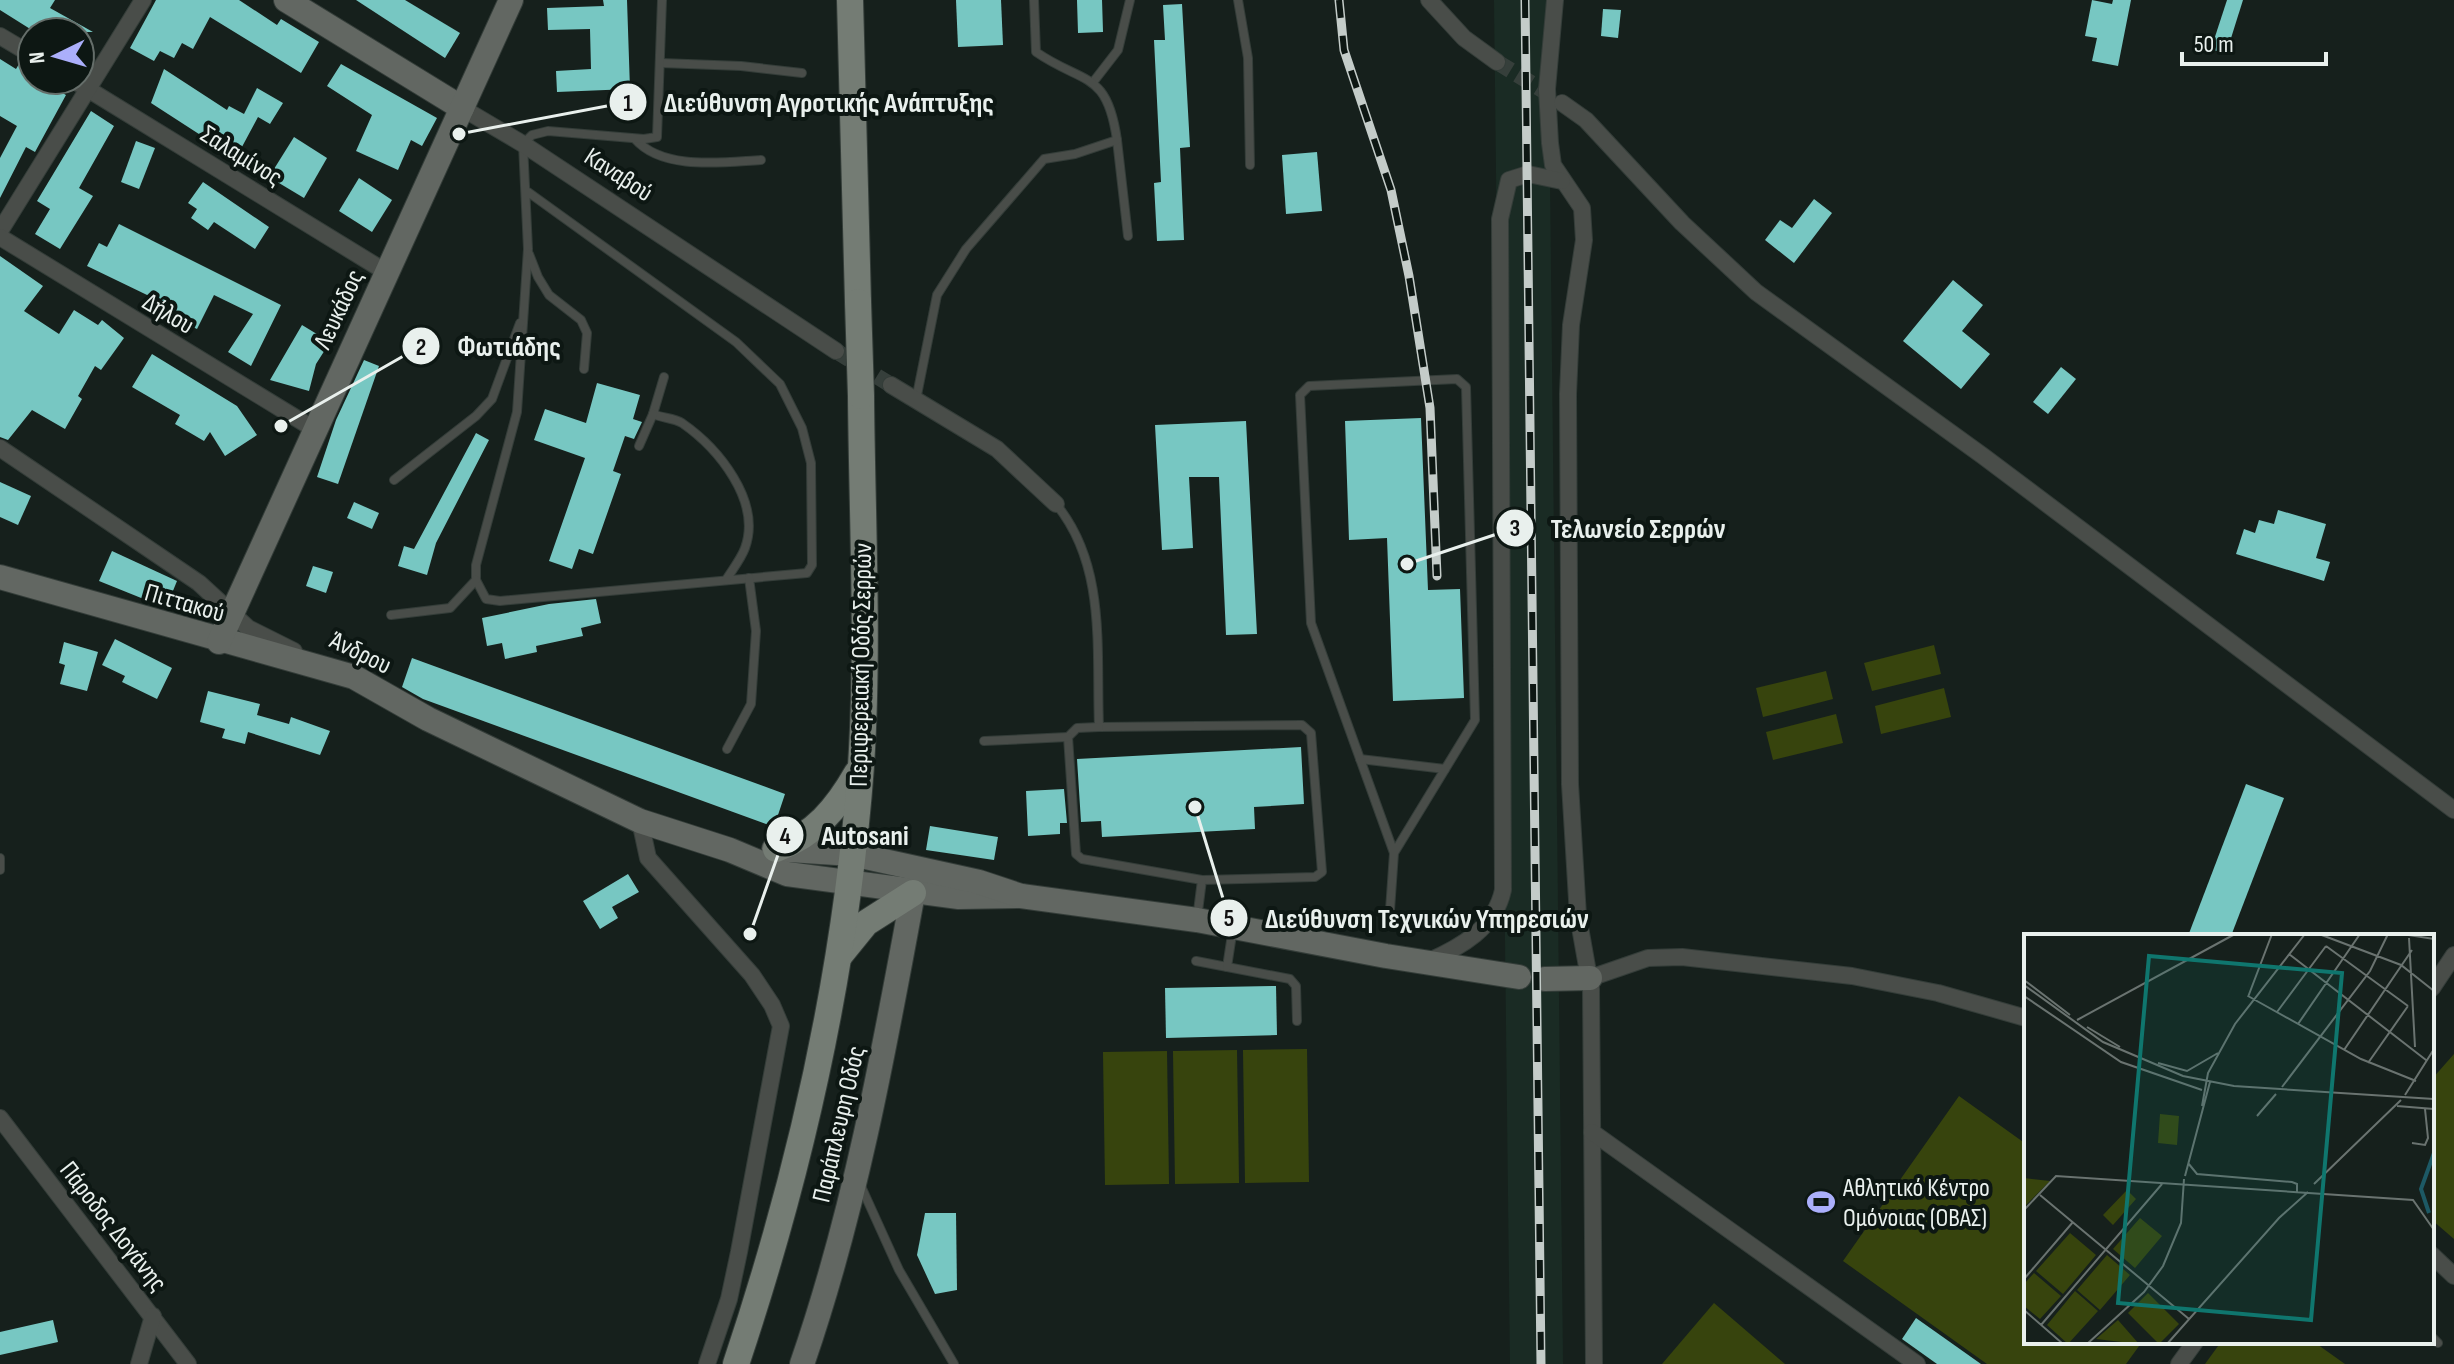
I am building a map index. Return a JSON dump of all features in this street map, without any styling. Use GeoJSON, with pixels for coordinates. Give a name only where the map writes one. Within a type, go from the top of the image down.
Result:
{"type":"FeatureCollection","features":[{"type":"Feature","properties":{"kind":"main road","name":"Περιφερειακή Οδός Σερρών"},"geometry":{"type":"LineString","coordinates":[[736,1364],[795,1172],[838,958],[861,766],[864,685],[861,396],[850,0]]}},
{"type":"Feature","properties":{"kind":"main road"},"geometry":{"type":"LineString","coordinates":[[776,849],[798,841],[817,828],[847,790],[861,766]]}},
{"type":"Feature","properties":{"kind":"main road"},"geometry":{"type":"LineString","coordinates":[[838,958],[866,923],[913,893]]}},
{"type":"Feature","properties":{"kind":"street"},"geometry":{"type":"LineString","coordinates":[[96,80],[143,0]]}},
{"type":"Feature","properties":{"kind":"street","name":"Καναβού"},"geometry":{"type":"LineString","coordinates":[[286,0],[523,144],[836,351]]}},
{"type":"Feature","properties":{"kind":"street","name":"Λευκάδος"},"geometry":{"type":"LineString","coordinates":[[219,642],[511,0]]}},
{"type":"Feature","properties":{"kind":"street"},"geometry":{"type":"LineString","coordinates":[[1429,0],[1464,38],[1497,62]]}},
{"type":"Feature","properties":{"kind":"street"},"geometry":{"type":"LineString","coordinates":[[1555,0],[1548,116],[1553,165],[1582,208],[1584,240],[1571,325],[1568,380],[1570,732],[1578,916],[1590,978],[1594,1364]]}},
{"type":"Feature","properties":{"kind":"street","name":"Σαλαμίνος"},"geometry":{"type":"LineString","coordinates":[[96,94],[386,272]]}},
{"type":"Feature","properties":{"kind":"street"},"geometry":{"type":"LineString","coordinates":[[0,231],[86,96]]}},
{"type":"Feature","properties":{"kind":"street"},"geometry":{"type":"LineString","coordinates":[[1562,103],[1586,120],[1682,223],[1756,292],[1983,456],[2454,810]]}},
{"type":"Feature","properties":{"kind":"street"},"geometry":{"type":"LineString","coordinates":[[1426,963],[1479,933],[1499,908],[1503,890],[1500,219],[1509,180],[1528,174],[1562,181]]}},
{"type":"Feature","properties":{"kind":"street","name":"Δήλου"},"geometry":{"type":"LineString","coordinates":[[0,237],[314,429]]}},
{"type":"Feature","properties":{"kind":"street"},"geometry":{"type":"LineString","coordinates":[[891,385],[997,449],[1056,504]]}},
{"type":"Feature","properties":{"kind":"street","name":"Άνδρου"},"geometry":{"type":"LineString","coordinates":[[0,448],[199,583],[231,614],[259,635],[354,677],[428,719],[640,821],[730,850]]}},
{"type":"Feature","properties":{"kind":"street","name":"Πιττακού"},"geometry":{"type":"LineString","coordinates":[[0,577],[219,642],[354,677]]}},
{"type":"Feature","properties":{"kind":"street"},"geometry":{"type":"LineString","coordinates":[[640,821],[648,858],[752,975],[772,1005],[781,1026],[729,1299],[707,1364]]}},
{"type":"Feature","properties":{"kind":"street"},"geometry":{"type":"LineString","coordinates":[[730,850],[776,849],[852,854],[979,882],[1021,896]]}},
{"type":"Feature","properties":{"kind":"street"},"geometry":{"type":"LineString","coordinates":[[730,850],[787,874],[849,884],[976,898],[1021,896],[1197,920],[1426,963],[1519,977]]}},
{"type":"Feature","properties":{"kind":"street","name":"Παράπλευρη Οδός"},"geometry":{"type":"LineString","coordinates":[[802,1364],[822,1306],[856,1176],[913,893]]}},
{"type":"Feature","properties":{"kind":"street"},"geometry":{"type":"LineString","coordinates":[[2434,985],[2454,955]]}},
{"type":"Feature","properties":{"kind":"street"},"geometry":{"type":"LineString","coordinates":[[1545,979],[1590,978],[1648,958],[1682,957],[1852,976],[1950,996],[2024,1017]]}},
{"type":"Feature","properties":{"kind":"street","name":"Πάροδος Δογάνης"},"geometry":{"type":"LineString","coordinates":[[0,1118],[188,1364]]}},
{"type":"Feature","properties":{"kind":"street"},"geometry":{"type":"LineString","coordinates":[[1592,1132],[1917,1364]]}},
{"type":"Feature","properties":{"kind":"street"},"geometry":{"type":"LineString","coordinates":[[2434,1257],[2454,1276]]}},
{"type":"Feature","properties":{"kind":"street"},"geometry":{"type":"LineString","coordinates":[[139,1364],[153,1316]]}},
{"type":"Feature","properties":{"kind":"street"},"geometry":{"type":"LineString","coordinates":[[2179,1364],[2194,1344]]}},
{"type":"Feature","properties":{"kind":"lane"},"geometry":{"type":"LineString","coordinates":[[528,192],[736,342],[763,365],[791,402],[811,463],[812,565],[807,573],[500,601],[486,599],[476,580],[476,565],[517,412],[528,249],[528,192],[523,144],[532,135],[548,131],[649,139],[659,133],[662,0]]}},
{"type":"Feature","properties":{"kind":"lane"},"geometry":{"type":"LineString","coordinates":[[1034,0],[1036,52],[1054,64],[1094,81],[1113,109],[1128,236]]}},
{"type":"Feature","properties":{"kind":"lane"},"geometry":{"type":"LineString","coordinates":[[1094,81],[1118,50],[1130,0]]}},
{"type":"Feature","properties":{"kind":"lane"},"geometry":{"type":"LineString","coordinates":[[1238,0],[1248,58],[1250,165]]}},
{"type":"Feature","properties":{"kind":"lane"},"geometry":{"type":"LineString","coordinates":[[661,63],[741,66],[802,73]]}},
{"type":"Feature","properties":{"kind":"lane"},"geometry":{"type":"LineString","coordinates":[[634,138],[645,150],[707,164],[761,160]]}},
{"type":"Feature","properties":{"kind":"lane"},"geometry":{"type":"LineString","coordinates":[[916,400],[937,295],[966,249],[1044,159],[1075,154],[1117,140]]}},
{"type":"Feature","properties":{"kind":"lane"},"geometry":{"type":"LineString","coordinates":[[528,249],[538,277],[549,295],[581,320],[587,333],[584,369]]}},
{"type":"Feature","properties":{"kind":"lane"},"geometry":{"type":"LineString","coordinates":[[394,480],[476,416],[492,399],[523,315]]}},
{"type":"Feature","properties":{"kind":"lane"},"geometry":{"type":"LineString","coordinates":[[639,446],[664,377]]}},
{"type":"Feature","properties":{"kind":"lane"},"geometry":{"type":"LineString","coordinates":[[1390,910],[1394,853],[1311,623],[1301,390],[1309,386],[1457,379],[1466,387],[1475,720],[1394,853]]}},
{"type":"Feature","properties":{"kind":"lane"},"geometry":{"type":"LineString","coordinates":[[653,414],[680,422],[724,462],[739,484],[746,514],[746,546],[726,580]]}},
{"type":"Feature","properties":{"kind":"lane"},"geometry":{"type":"LineString","coordinates":[[1056,504],[1072,523],[1089,562],[1094,589],[1099,727]]}},
{"type":"Feature","properties":{"kind":"lane"},"geometry":{"type":"LineString","coordinates":[[727,749],[751,704],[757,643],[749,578]]}},
{"type":"Feature","properties":{"kind":"lane"},"geometry":{"type":"LineString","coordinates":[[391,615],[450,608],[476,580]]}},
{"type":"Feature","properties":{"kind":"lane"},"geometry":{"type":"LineString","coordinates":[[984,741],[1068,737],[1077,728],[1302,725],[1309,729],[1322,872],[1315,877],[1202,880],[1078,857],[1075,851],[1068,737]]}},
{"type":"Feature","properties":{"kind":"lane"},"geometry":{"type":"LineString","coordinates":[[1360,759],[1445,769]]}},
{"type":"Feature","properties":{"kind":"lane"},"geometry":{"type":"LineString","coordinates":[[0,858],[0,870]]}},
{"type":"Feature","properties":{"kind":"lane"},"geometry":{"type":"LineString","coordinates":[[1197,920],[1202,880]]}},
{"type":"Feature","properties":{"kind":"lane"},"geometry":{"type":"LineString","coordinates":[[1227,967],[1233,927]]}},
{"type":"Feature","properties":{"kind":"lane"},"geometry":{"type":"LineString","coordinates":[[1196,961],[1290,979],[1296,986],[1297,1021]]}},
{"type":"Feature","properties":{"kind":"lane"},"geometry":{"type":"LineString","coordinates":[[856,1176],[899,1270],[954,1364]]}},
{"type":"Feature","properties":{"kind":"shaded area"},"geometry":{"type":"Polygon","coordinates":[[[1494,0],[1548,0],[1563,1364],[1510,1364],[1494,0]]]}},
{"type":"Feature","properties":{"kind":"green space"},"geometry":{"type":"Polygon","coordinates":[[[1934,645],[1941,674],[1872,691],[1864,663],[1934,645]]]}},
{"type":"Feature","properties":{"kind":"green space"},"geometry":{"type":"Polygon","coordinates":[[[1826,671],[1833,699],[1763,717],[1756,688],[1826,671]]]}},
{"type":"Feature","properties":{"kind":"green space"},"geometry":{"type":"Polygon","coordinates":[[[1944,688],[1951,717],[1881,734],[1875,706],[1944,688]]]}},
{"type":"Feature","properties":{"kind":"green space"},"geometry":{"type":"Polygon","coordinates":[[[1836,714],[1843,743],[1773,760],[1766,732],[1836,714]]]}},
{"type":"Feature","properties":{"kind":"green space"},"geometry":{"type":"Polygon","coordinates":[[[1307,1049],[1309,1182],[1245,1183],[1243,1050],[1307,1049]]]}},
{"type":"Feature","properties":{"kind":"green space"},"geometry":{"type":"Polygon","coordinates":[[[1237,1050],[1239,1183],[1175,1184],[1173,1051],[1237,1050]]]}},
{"type":"Feature","properties":{"kind":"green space"},"geometry":{"type":"Polygon","coordinates":[[[1167,1051],[1169,1184],[1105,1185],[1103,1052],[1167,1051]]]}},
{"type":"Feature","properties":{"kind":"green space"},"geometry":{"type":"Polygon","coordinates":[[[2454,1054],[2454,1239],[2434,1222],[2434,1077],[2454,1054]]]}},
{"type":"Feature","properties":{"kind":"green space"},"geometry":{"type":"Polygon","coordinates":[[[1959,1096],[2024,1143],[2024,1344],[2141,1344],[2126,1364],[1987,1364],[1843,1261],[1959,1096]]]}},
{"type":"Feature","properties":{"kind":"green space"},"geometry":{"type":"Polygon","coordinates":[[[1714,1303],[1785,1364],[1662,1364],[1714,1303]]]}},
{"type":"Feature","properties":{"kind":"green space"},"geometry":{"type":"Polygon","coordinates":[[[2220,1344],[2317,1344],[2345,1364],[2205,1364],[2220,1344]]]}},
{"type":"Feature","properties":{"kind":"building"},"geometry":{"type":"Polygon","coordinates":[[[0,0],[55,0],[50,8],[64,16],[16,16],[16,20],[0,10],[0,0]]]}},
{"type":"Feature","properties":{"kind":"building"},"geometry":{"type":"Polygon","coordinates":[[[156,0],[239,0],[277,25],[281,19],[319,42],[301,73],[210,17],[193,49],[182,43],[174,58],[160,51],[154,61],[130,48],[156,0]]]}},
{"type":"Feature","properties":{"kind":"building"},"geometry":{"type":"Polygon","coordinates":[[[356,0],[405,0],[460,33],[445,58],[356,0]]]}},
{"type":"Feature","properties":{"kind":"building"},"geometry":{"type":"Polygon","coordinates":[[[603,0],[627,0],[630,89],[557,92],[556,71],[591,69],[590,29],[548,30],[547,8],[604,6],[603,0]]]}},
{"type":"Feature","properties":{"kind":"building"},"geometry":{"type":"Polygon","coordinates":[[[956,0],[1001,0],[1003,45],[958,47],[956,0]]]}},
{"type":"Feature","properties":{"kind":"building"},"geometry":{"type":"Polygon","coordinates":[[[1077,0],[1102,0],[1103,32],[1078,33],[1077,0]]]}},
{"type":"Feature","properties":{"kind":"building"},"geometry":{"type":"Polygon","coordinates":[[[2092,0],[2112,4],[2113,0],[2131,0],[2118,66],[2092,61],[2097,38],[2085,36],[2092,0]]]}},
{"type":"Feature","properties":{"kind":"building"},"geometry":{"type":"Polygon","coordinates":[[[2227,0],[2243,0],[2226,54],[2211,49],[2227,0]]]}},
{"type":"Feature","properties":{"kind":"building"},"geometry":{"type":"Polygon","coordinates":[[[1182,4],[1190,147],[1180,148],[1184,240],[1157,241],[1154,183],[1161,182],[1154,40],[1165,40],[1163,5],[1182,4]]]}},
{"type":"Feature","properties":{"kind":"building"},"geometry":{"type":"Polygon","coordinates":[[[1603,9],[1621,10],[1618,38],[1601,36],[1603,9]]]}},
{"type":"Feature","properties":{"kind":"building"},"geometry":{"type":"Polygon","coordinates":[[[0,59],[16,69],[16,96],[65,96],[35,152],[26,147],[0,198],[0,158],[17,126],[0,116],[0,59]]]}},
{"type":"Feature","properties":{"kind":"building"},"geometry":{"type":"Polygon","coordinates":[[[341,64],[437,118],[422,146],[411,140],[398,170],[356,151],[372,115],[327,86],[341,64]]]}},
{"type":"Feature","properties":{"kind":"building"},"geometry":{"type":"Polygon","coordinates":[[[164,69],[227,110],[229,106],[244,114],[257,88],[283,103],[270,124],[258,117],[236,158],[151,103],[164,69]]]}},
{"type":"Feature","properties":{"kind":"building"},"geometry":{"type":"Polygon","coordinates":[[[91,111],[114,126],[79,188],[93,196],[60,249],[35,234],[50,209],[37,201],[91,111]]]}},
{"type":"Feature","properties":{"kind":"building"},"geometry":{"type":"Polygon","coordinates":[[[294,137],[327,158],[304,198],[269,177],[294,137]]]}},
{"type":"Feature","properties":{"kind":"building"},"geometry":{"type":"Polygon","coordinates":[[[136,141],[155,148],[139,189],[121,182],[136,141]]]}},
{"type":"Feature","properties":{"kind":"building"},"geometry":{"type":"Polygon","coordinates":[[[1317,152],[1322,211],[1286,214],[1282,155],[1317,152]]]}},
{"type":"Feature","properties":{"kind":"building"},"geometry":{"type":"Polygon","coordinates":[[[359,178],[392,200],[372,232],[339,211],[359,178]]]}},
{"type":"Feature","properties":{"kind":"building"},"geometry":{"type":"Polygon","coordinates":[[[203,182],[269,227],[255,249],[214,222],[208,230],[191,218],[197,209],[188,203],[203,182]]]}},
{"type":"Feature","properties":{"kind":"building"},"geometry":{"type":"Polygon","coordinates":[[[1814,199],[1832,213],[1794,263],[1765,240],[1780,220],[1792,228],[1814,199]]]}},
{"type":"Feature","properties":{"kind":"building"},"geometry":{"type":"Polygon","coordinates":[[[119,224],[281,305],[251,366],[228,352],[253,314],[214,295],[197,329],[170,316],[174,308],[87,266],[99,243],[107,247],[119,224]]]}},
{"type":"Feature","properties":{"kind":"building"},"geometry":{"type":"Polygon","coordinates":[[[0,256],[43,286],[24,311],[59,334],[74,310],[98,325],[102,320],[124,338],[101,370],[95,366],[78,396],[82,399],[65,429],[32,410],[8,440],[0,437],[0,256]]]}},
{"type":"Feature","properties":{"kind":"building"},"geometry":{"type":"Polygon","coordinates":[[[1953,280],[1983,305],[1962,331],[1990,354],[1961,389],[1903,341],[1953,280]]]}},
{"type":"Feature","properties":{"kind":"building"},"geometry":{"type":"Polygon","coordinates":[[[302,325],[330,342],[316,364],[309,391],[270,380],[302,325]]]}},
{"type":"Feature","properties":{"kind":"building"},"geometry":{"type":"Polygon","coordinates":[[[152,354],[237,406],[257,435],[225,456],[210,432],[204,441],[175,424],[180,415],[132,387],[152,354]]]}},
{"type":"Feature","properties":{"kind":"building"},"geometry":{"type":"Polygon","coordinates":[[[364,360],[379,366],[338,484],[317,477],[336,420],[364,360]]]}},
{"type":"Feature","properties":{"kind":"building"},"geometry":{"type":"Polygon","coordinates":[[[2061,367],[2076,379],[2048,414],[2033,402],[2061,367]]]}},
{"type":"Feature","properties":{"kind":"building"},"geometry":{"type":"Polygon","coordinates":[[[597,383],[640,395],[633,419],[642,422],[634,439],[625,436],[613,471],[621,474],[593,554],[579,549],[572,569],[549,561],[585,458],[534,440],[545,409],[586,423],[597,383]]]}},
{"type":"Feature","properties":{"kind":"building"},"geometry":{"type":"Polygon","coordinates":[[[1421,418],[1428,590],[1460,589],[1464,698],[1393,701],[1387,538],[1349,540],[1345,421],[1421,418]]]}},
{"type":"Feature","properties":{"kind":"building"},"geometry":{"type":"Polygon","coordinates":[[[1246,421],[1257,634],[1226,635],[1219,477],[1189,477],[1193,548],[1162,550],[1155,425],[1246,421]]]}},
{"type":"Feature","properties":{"kind":"building"},"geometry":{"type":"Polygon","coordinates":[[[476,433],[489,440],[436,543],[427,575],[398,566],[404,546],[414,549],[476,433]]]}},
{"type":"Feature","properties":{"kind":"building"},"geometry":{"type":"Polygon","coordinates":[[[0,482],[31,496],[18,525],[0,517],[0,482]]]}},
{"type":"Feature","properties":{"kind":"building"},"geometry":{"type":"Polygon","coordinates":[[[354,502],[379,513],[372,529],[347,518],[354,502]]]}},
{"type":"Feature","properties":{"kind":"building"},"geometry":{"type":"Polygon","coordinates":[[[2278,510],[2326,524],[2316,558],[2330,562],[2324,581],[2236,554],[2244,529],[2255,533],[2259,520],[2274,524],[2278,510]]]}},
{"type":"Feature","properties":{"kind":"building"},"geometry":{"type":"Polygon","coordinates":[[[112,551],[177,581],[166,608],[99,581],[112,551]]]}},
{"type":"Feature","properties":{"kind":"building"},"geometry":{"type":"Polygon","coordinates":[[[313,566],[333,572],[326,593],[306,586],[313,566]]]}},
{"type":"Feature","properties":{"kind":"building"},"geometry":{"type":"Polygon","coordinates":[[[596,599],[601,623],[581,628],[583,636],[536,646],[537,652],[505,659],[502,643],[487,646],[482,618],[549,604],[596,599]]]}},
{"type":"Feature","properties":{"kind":"building"},"geometry":{"type":"Polygon","coordinates":[[[115,639],[172,668],[157,699],[122,682],[125,676],[102,665],[115,639]]]}},
{"type":"Feature","properties":{"kind":"building"},"geometry":{"type":"Polygon","coordinates":[[[64,642],[98,652],[87,691],[60,684],[65,665],[59,663],[64,642]]]}},
{"type":"Feature","properties":{"kind":"building"},"geometry":{"type":"Polygon","coordinates":[[[412,658],[785,794],[774,827],[423,699],[402,687],[412,658]]]}},
{"type":"Feature","properties":{"kind":"building"},"geometry":{"type":"Polygon","coordinates":[[[208,691],[260,704],[257,715],[289,724],[291,717],[330,731],[320,755],[248,732],[245,744],[222,738],[225,729],[200,722],[208,691]]]}},
{"type":"Feature","properties":{"kind":"building"},"geometry":{"type":"Polygon","coordinates":[[[1301,747],[1304,804],[1254,807],[1255,829],[1102,837],[1101,821],[1081,822],[1077,759],[1301,747]]]}},
{"type":"Feature","properties":{"kind":"building"},"geometry":{"type":"Polygon","coordinates":[[[2246,784],[2284,798],[2232,934],[2189,934],[2246,784]]]}},
{"type":"Feature","properties":{"kind":"building"},"geometry":{"type":"Polygon","coordinates":[[[1064,789],[1067,823],[1060,823],[1060,834],[1028,836],[1026,791],[1064,789]]]}},
{"type":"Feature","properties":{"kind":"building"},"geometry":{"type":"Polygon","coordinates":[[[930,826],[998,837],[994,860],[926,850],[930,826]]]}},
{"type":"Feature","properties":{"kind":"building"},"geometry":{"type":"Polygon","coordinates":[[[628,874],[639,892],[612,907],[618,918],[600,929],[583,901],[628,874]]]}},
{"type":"Feature","properties":{"kind":"building"},"geometry":{"type":"Polygon","coordinates":[[[1276,986],[1277,1035],[1166,1038],[1165,988],[1276,986]]]}},
{"type":"Feature","properties":{"kind":"building"},"geometry":{"type":"Polygon","coordinates":[[[925,1213],[956,1213],[957,1290],[935,1294],[917,1255],[925,1213]]]}},
{"type":"Feature","properties":{"kind":"building"},"geometry":{"type":"Polygon","coordinates":[[[1916,1318],[1981,1364],[1937,1364],[1902,1339],[1916,1318]]]}},
{"type":"Feature","properties":{"kind":"building"},"geometry":{"type":"Polygon","coordinates":[[[53,1320],[58,1342],[0,1355],[0,1332],[53,1320]]]}},
{"type":"Feature","properties":{"kind":"tunnel"},"geometry":{"type":"LineString","coordinates":[[1497,62],[1557,99]]}},
{"type":"Feature","properties":{"kind":"tunnel"},"geometry":{"type":"LineString","coordinates":[[836,351],[891,385]]}},
{"type":"Feature","properties":{"kind":"railway"},"geometry":{"type":"LineString","coordinates":[[1339,0],[1344,50],[1391,190],[1409,276],[1430,408],[1437,576]]}},
{"type":"Feature","properties":{"kind":"railway"},"geometry":{"type":"LineString","coordinates":[[1525,0],[1541,1364]]}},
{"type":"Feature","properties":{"kind":"place","name":"Διεύθυνση Αγροτικής Ανάπτυξης"},"geometry":{"type":"Point","coordinates":[459,134]}},
{"type":"Feature","properties":{"kind":"place","name":"Φωτιάδης"},"geometry":{"type":"Point","coordinates":[281,426]}},
{"type":"Feature","properties":{"kind":"place","name":"Τελωνείο Σερρών"},"geometry":{"type":"Point","coordinates":[1407,564]}},
{"type":"Feature","properties":{"kind":"place","name":"Διεύθυνση Τεχνικών Υπηρεσιών"},"geometry":{"type":"Point","coordinates":[1195,807]}},
{"type":"Feature","properties":{"kind":"place","name":"Autosani"},"geometry":{"type":"Point","coordinates":[750,934]}},
{"type":"Feature","properties":{"kind":"place","name":"Αθλητικό Κέντρο Ομόνοιας (ΟΒΑΣ)"},"geometry":{"type":"Point","coordinates":[1821,1202]}}]}
